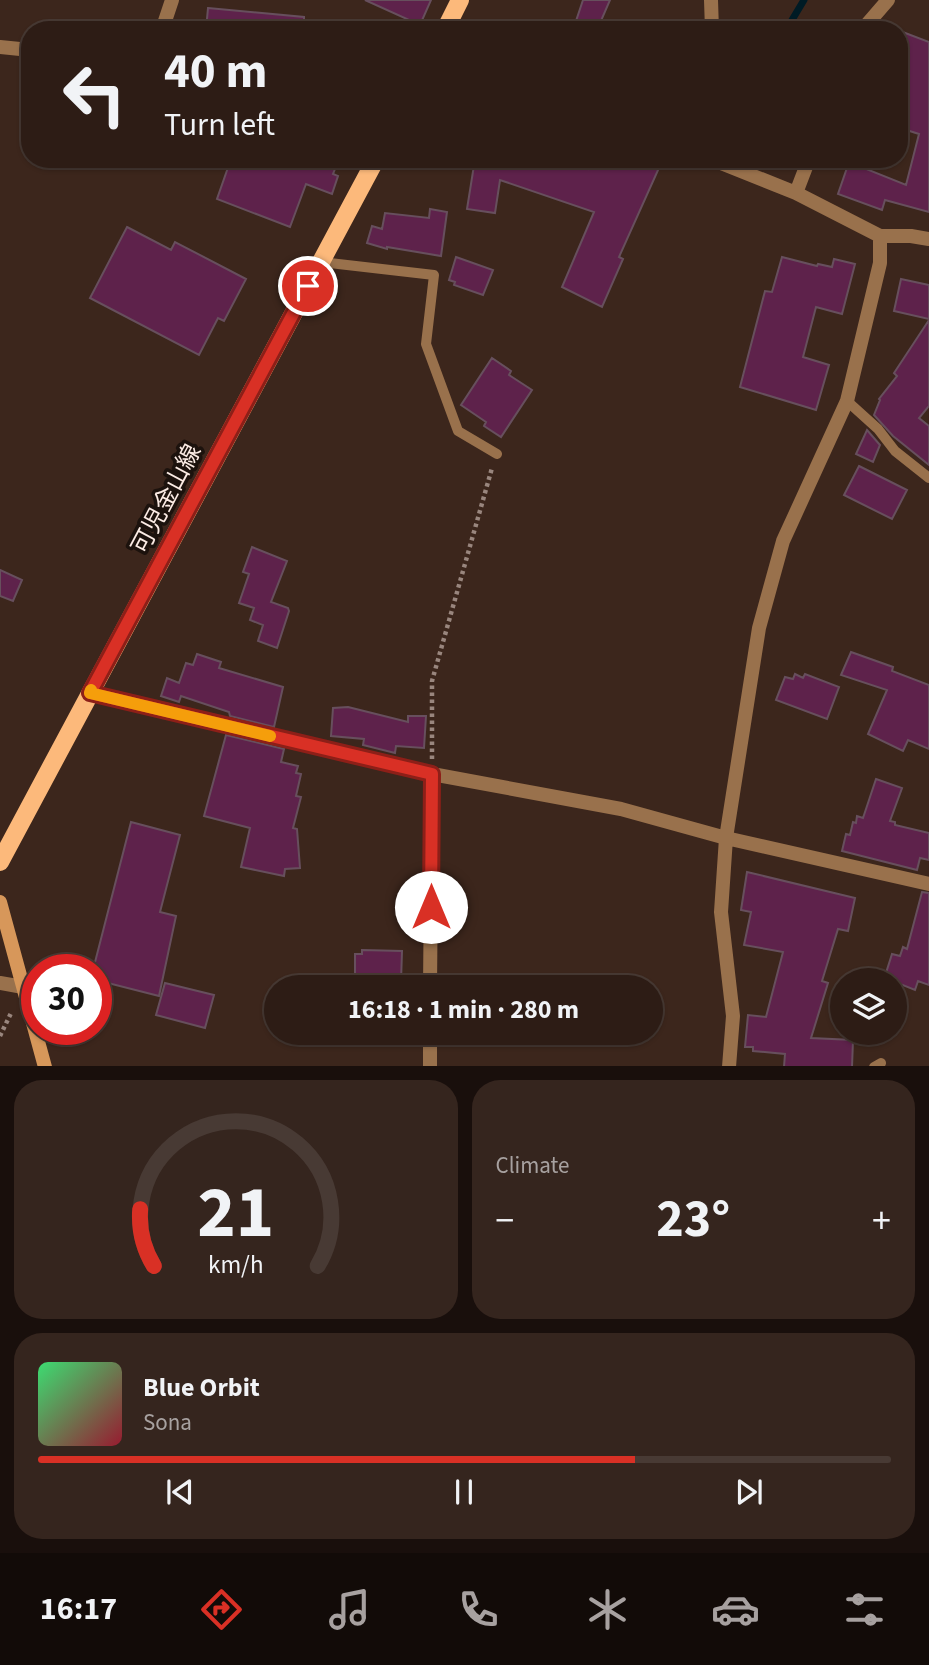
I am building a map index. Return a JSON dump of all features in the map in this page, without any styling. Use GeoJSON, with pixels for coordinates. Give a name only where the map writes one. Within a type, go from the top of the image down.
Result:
{"type":"FeatureCollection","features":[{"type":"Feature","properties":{"kind":"main road"},"geometry":{"type":"LineString","coordinates":[[450,21],[460,0]]}},
{"type":"Feature","properties":{"kind":"main road","name":"可児金山線"},"geometry":{"type":"LineString","coordinates":[[0,862],[371,168]]}},
{"type":"Feature","properties":{"kind":"main road"},"geometry":{"type":"LineString","coordinates":[[0,902],[21,980]]}},
{"type":"Feature","properties":{"kind":"main road"},"geometry":{"type":"LineString","coordinates":[[39,1045],[45,1066]]}},
{"type":"Feature","properties":{"kind":"street"},"geometry":{"type":"LineString","coordinates":[[165,21],[172,0]]}},
{"type":"Feature","properties":{"kind":"street"},"geometry":{"type":"LineString","coordinates":[[712,0],[712,21]]}},
{"type":"Feature","properties":{"kind":"street"},"geometry":{"type":"LineString","coordinates":[[870,21],[888,0]]}},
{"type":"Feature","properties":{"kind":"street"},"geometry":{"type":"LineString","coordinates":[[0,47],[21,49]]}},
{"type":"Feature","properties":{"kind":"street"},"geometry":{"type":"LineString","coordinates":[[734,168],[796,193],[880,236],[929,239]]}},
{"type":"Feature","properties":{"kind":"street"},"geometry":{"type":"LineString","coordinates":[[796,193],[806,168]]}},
{"type":"Feature","properties":{"kind":"street"},"geometry":{"type":"LineString","coordinates":[[729,1066],[733,1016],[721,912],[726,838],[759,628],[783,541],[847,401],[880,263],[880,236]]}},
{"type":"Feature","properties":{"kind":"street"},"geometry":{"type":"LineString","coordinates":[[90,693],[432,774],[621,809],[726,838],[929,884]]}},
{"type":"Feature","properties":{"kind":"street"},"geometry":{"type":"LineString","coordinates":[[430,975],[432,774]]}},
{"type":"Feature","properties":{"kind":"street"},"geometry":{"type":"LineString","coordinates":[[0,983],[21,987]]}},
{"type":"Feature","properties":{"kind":"street"},"geometry":{"type":"LineString","coordinates":[[430,1045],[430,1066]]}},
{"type":"Feature","properties":{"kind":"lane"},"geometry":{"type":"LineString","coordinates":[[321,262],[434,275],[426,344],[458,431],[496,454]]}},
{"type":"Feature","properties":{"kind":"lane"},"geometry":{"type":"LineString","coordinates":[[847,401],[878,429],[895,451],[929,478]]}},
{"type":"Feature","properties":{"kind":"path"},"geometry":{"type":"LineString","coordinates":[[432,774],[432,681],[496,454]]}},
{"type":"Feature","properties":{"kind":"building"},"geometry":{"type":"Polygon","coordinates":[[[365,0],[431,0],[422,21],[411,21],[365,0]]]}},
{"type":"Feature","properties":{"kind":"building"},"geometry":{"type":"Polygon","coordinates":[[[583,0],[610,0],[601,21],[576,21],[583,0]]]}},
{"type":"Feature","properties":{"kind":"building"},"geometry":{"type":"Polygon","coordinates":[[[208,8],[304,17],[304,21],[207,21],[208,8]]]}},
{"type":"Feature","properties":{"kind":"building"},"geometry":{"type":"Polygon","coordinates":[[[908,34],[929,42],[929,212],[885,200],[882,210],[838,194],[847,168],[864,168],[906,185],[919,134],[908,131],[908,34]]]}},
{"type":"Feature","properties":{"kind":"building"},"geometry":{"type":"Polygon","coordinates":[[[228,168],[335,168],[333,174],[338,176],[332,194],[306,184],[290,227],[217,199],[228,168]]]}},
{"type":"Feature","properties":{"kind":"building"},"geometry":{"type":"Polygon","coordinates":[[[474,168],[659,168],[619,257],[623,259],[602,307],[562,287],[594,212],[500,180],[495,213],[467,209],[474,168]]]}},
{"type":"Feature","properties":{"kind":"building"},"geometry":{"type":"Polygon","coordinates":[[[430,209],[447,212],[441,256],[387,249],[367,243],[372,226],[382,229],[385,213],[429,218],[430,209]]]}},
{"type":"Feature","properties":{"kind":"building"},"geometry":{"type":"Polygon","coordinates":[[[127,227],[171,250],[175,242],[246,279],[224,321],[218,318],[199,355],[90,298],[127,227]]]}},
{"type":"Feature","properties":{"kind":"building"},"geometry":{"type":"Polygon","coordinates":[[[456,257],[493,270],[483,295],[454,285],[455,282],[449,280],[456,257]]]}},
{"type":"Feature","properties":{"kind":"building"},"geometry":{"type":"Polygon","coordinates":[[[782,257],[817,266],[832,267],[834,259],[855,264],[842,314],[816,307],[803,357],[829,365],[816,410],[740,387],[765,291],[772,292],[782,257]]]}},
{"type":"Feature","properties":{"kind":"building"},"geometry":{"type":"Polygon","coordinates":[[[901,279],[929,285],[929,319],[894,311],[901,279]]]}},
{"type":"Feature","properties":{"kind":"building"},"geometry":{"type":"Polygon","coordinates":[[[929,320],[929,406],[919,418],[929,426],[929,465],[893,436],[874,415],[879,399],[897,376],[894,373],[929,320]]]}},
{"type":"Feature","properties":{"kind":"building"},"geometry":{"type":"Polygon","coordinates":[[[492,358],[511,371],[509,375],[532,390],[501,437],[484,426],[486,422],[461,405],[492,358]]]}},
{"type":"Feature","properties":{"kind":"building"},"geometry":{"type":"Polygon","coordinates":[[[867,430],[880,445],[873,462],[856,454],[867,430]]]}},
{"type":"Feature","properties":{"kind":"building"},"geometry":{"type":"Polygon","coordinates":[[[859,466],[907,490],[892,519],[844,495],[859,466]]]}},
{"type":"Feature","properties":{"kind":"building"},"geometry":{"type":"Polygon","coordinates":[[[252,547],[287,561],[271,602],[288,608],[289,611],[277,648],[258,641],[263,625],[250,620],[254,608],[239,603],[249,574],[243,572],[252,547]]]}},
{"type":"Feature","properties":{"kind":"building"},"geometry":{"type":"Polygon","coordinates":[[[0,570],[22,580],[13,601],[0,596],[0,570]]]}},
{"type":"Feature","properties":{"kind":"building"},"geometry":{"type":"Polygon","coordinates":[[[851,652],[893,667],[892,671],[929,685],[929,749],[908,740],[903,751],[868,734],[887,690],[841,675],[851,652]]]}},
{"type":"Feature","properties":{"kind":"building"},"geometry":{"type":"Polygon","coordinates":[[[197,654],[221,662],[219,668],[283,687],[274,727],[230,716],[229,712],[181,696],[179,702],[161,696],[167,678],[179,683],[186,663],[193,665],[197,654]]]}},
{"type":"Feature","properties":{"kind":"building"},"geometry":{"type":"Polygon","coordinates":[[[795,674],[803,678],[805,674],[839,687],[827,719],[776,700],[785,677],[793,679],[795,674]]]}},
{"type":"Feature","properties":{"kind":"building"},"geometry":{"type":"Polygon","coordinates":[[[348,707],[408,722],[408,716],[426,716],[424,748],[396,746],[395,753],[363,745],[364,739],[331,736],[333,708],[348,707]]]}},
{"type":"Feature","properties":{"kind":"building"},"geometry":{"type":"Polygon","coordinates":[[[226,735],[284,749],[281,762],[298,766],[296,773],[301,774],[296,796],[301,797],[293,828],[297,829],[300,868],[285,869],[284,876],[241,867],[250,828],[204,816],[226,735]]]}},
{"type":"Feature","properties":{"kind":"building"},"geometry":{"type":"Polygon","coordinates":[[[876,779],[902,788],[890,821],[895,822],[895,825],[929,833],[929,860],[920,858],[917,870],[842,851],[846,834],[850,835],[853,822],[856,823],[857,816],[863,818],[876,779]]]}},
{"type":"Feature","properties":{"kind":"building"},"geometry":{"type":"Polygon","coordinates":[[[131,822],[180,835],[160,912],[176,916],[159,996],[112,984],[112,954],[97,954],[131,822]]]}},
{"type":"Feature","properties":{"kind":"building"},"geometry":{"type":"Polygon","coordinates":[[[747,872],[855,898],[848,931],[838,929],[822,981],[828,983],[811,1038],[830,1039],[830,1045],[853,1045],[852,1066],[784,1066],[785,1054],[753,1051],[753,1047],[745,1047],[748,1015],[766,1017],[783,952],[744,945],[751,912],[741,910],[747,872]]]}},
{"type":"Feature","properties":{"kind":"building"},"geometry":{"type":"Polygon","coordinates":[[[922,892],[929,893],[929,985],[918,981],[915,990],[907,987],[907,968],[888,968],[892,954],[900,956],[903,947],[907,949],[922,892]]]}},
{"type":"Feature","properties":{"kind":"building"},"geometry":{"type":"Polygon","coordinates":[[[362,950],[402,951],[401,975],[355,975],[355,954],[362,954],[362,950]]]}},
{"type":"Feature","properties":{"kind":"building"},"geometry":{"type":"Polygon","coordinates":[[[165,983],[214,995],[205,1028],[156,1015],[165,983]]]}},
{"type":"Feature","properties":{"kind":"waterway"},"geometry":{"type":"LineString","coordinates":[[791,21],[804,0]]}},
{"type":"Feature","properties":{"kind":"slow traffic"},"geometry":{"type":"LineString","coordinates":[[91,690],[90,693],[131,704],[270,736]]}},
{"type":"Feature","properties":{"kind":"route"},"geometry":{"type":"LineString","coordinates":[[308,286],[90,693],[432,774],[431,907]]}}]}
